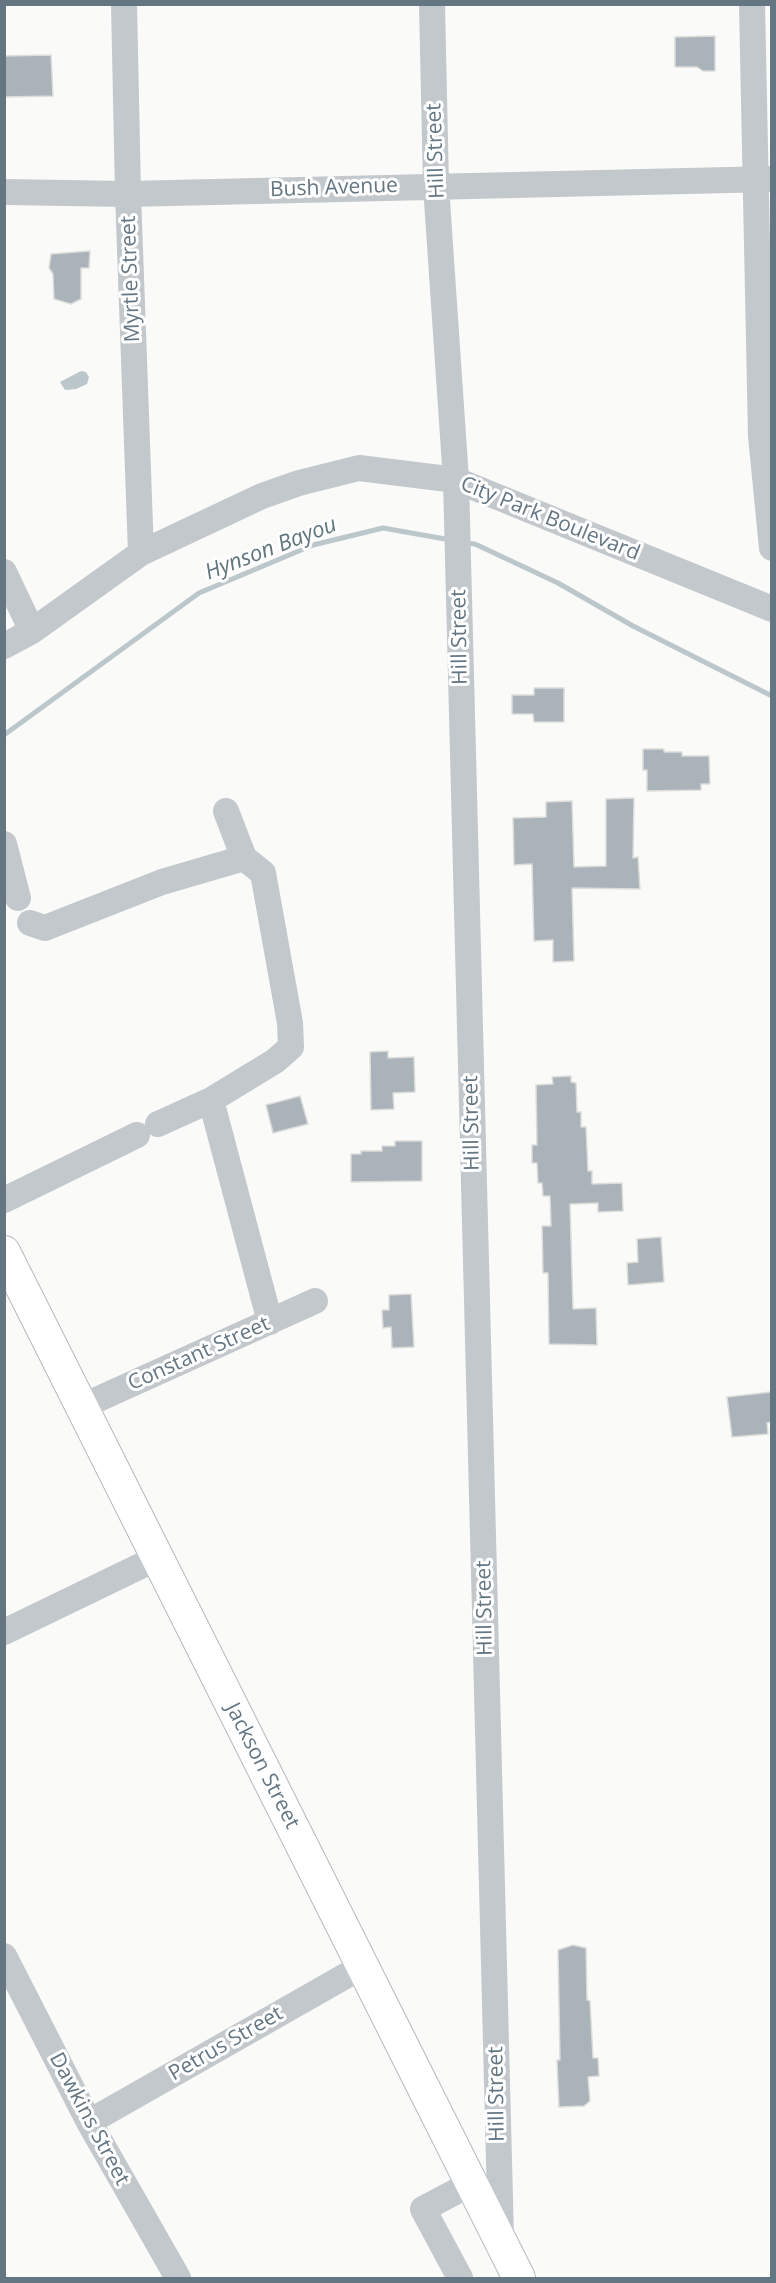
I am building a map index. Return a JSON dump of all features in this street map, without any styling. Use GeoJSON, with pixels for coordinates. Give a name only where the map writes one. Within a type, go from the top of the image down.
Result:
{"type":"FeatureCollection","features":[{"type":"Feature","properties":{"kind":"main road","name":"Jackson Street"},"geometry":{"type":"LineString","coordinates":[[4,1252],[84,1406],[519,2278]]}},
{"type":"Feature","properties":{"kind":"street","name":"Myrtle Street"},"geometry":{"type":"LineString","coordinates":[[124,4],[128,194],[141,553]]}},
{"type":"Feature","properties":{"kind":"street","name":"Hill Street"},"geometry":{"type":"LineString","coordinates":[[432,4],[436,186],[456,480],[501,2241]]}},
{"type":"Feature","properties":{"kind":"street"},"geometry":{"type":"LineString","coordinates":[[752,4],[763,179],[766,436],[771,548]]}},
{"type":"Feature","properties":{"kind":"street","name":"Bush Avenue"},"geometry":{"type":"LineString","coordinates":[[4,192],[128,194],[763,179]]}},
{"type":"Feature","properties":{"kind":"street","name":"City Park Boulevard"},"geometry":{"type":"LineString","coordinates":[[4,646],[32,631],[141,553],[262,496],[328,475],[359,468],[456,480],[771,609]]}},
{"type":"Feature","properties":{"kind":"street"},"geometry":{"type":"LineString","coordinates":[[4,572],[32,631]]}},
{"type":"Feature","properties":{"kind":"street"},"geometry":{"type":"LineString","coordinates":[[4,1200],[210,1100],[275,1061],[291,1047],[290,1023],[263,873],[244,858],[226,811]]}},
{"type":"Feature","properties":{"kind":"street"},"geometry":{"type":"LineString","coordinates":[[4,844],[18,898]]}},
{"type":"Feature","properties":{"kind":"street"},"geometry":{"type":"LineString","coordinates":[[30,923],[45,928],[162,882],[244,858]]}},
{"type":"Feature","properties":{"kind":"street"},"geometry":{"type":"LineString","coordinates":[[210,1100],[270,1322]]}},
{"type":"Feature","properties":{"kind":"street","name":"Constant Street"},"geometry":{"type":"LineString","coordinates":[[84,1406],[315,1301]]}},
{"type":"Feature","properties":{"kind":"street"},"geometry":{"type":"LineString","coordinates":[[4,1632],[158,1558]]}},
{"type":"Feature","properties":{"kind":"street","name":"Dawkins Street"},"geometry":{"type":"LineString","coordinates":[[4,1956],[89,2122],[178,2278]]}},
{"type":"Feature","properties":{"kind":"street","name":"Petrus Street"},"geometry":{"type":"LineString","coordinates":[[89,2122],[363,1966]]}},
{"type":"Feature","properties":{"kind":"street"},"geometry":{"type":"LineString","coordinates":[[460,2278],[423,2209],[472,2184]]}},
{"type":"Feature","properties":{"kind":"shaded area"},"geometry":{"type":"Polygon","coordinates":[[[81,371],[86,372],[89,377],[87,384],[76,389],[65,390],[60,382],[81,371]]]}},
{"type":"Feature","properties":{"kind":"building"},"geometry":{"type":"Polygon","coordinates":[[[715,36],[715,71],[703,71],[697,67],[675,67],[675,37],[715,36]]]}},
{"type":"Feature","properties":{"kind":"building"},"geometry":{"type":"Polygon","coordinates":[[[51,55],[53,96],[4,97],[4,56],[51,55]]]}},
{"type":"Feature","properties":{"kind":"building"},"geometry":{"type":"Polygon","coordinates":[[[90,251],[89,268],[81,268],[81,299],[71,304],[54,299],[53,274],[49,268],[51,254],[90,251]]]}},
{"type":"Feature","properties":{"kind":"building"},"geometry":{"type":"Polygon","coordinates":[[[534,688],[564,688],[564,722],[534,722],[533,714],[512,714],[512,695],[534,695],[534,688]]]}},
{"type":"Feature","properties":{"kind":"building"},"geometry":{"type":"Polygon","coordinates":[[[643,749],[682,752],[682,756],[709,756],[710,784],[701,784],[701,790],[647,791],[647,770],[643,770],[643,749]]]}},
{"type":"Feature","properties":{"kind":"building"},"geometry":{"type":"Polygon","coordinates":[[[634,798],[633,858],[638,857],[640,889],[572,888],[574,961],[553,962],[553,940],[534,941],[532,864],[514,865],[513,818],[546,817],[546,802],[572,801],[574,867],[606,866],[606,799],[634,798]]]}},
{"type":"Feature","properties":{"kind":"building"},"geometry":{"type":"Polygon","coordinates":[[[388,1051],[388,1058],[414,1057],[415,1092],[393,1093],[394,1109],[371,1110],[370,1052],[388,1051]]]}},
{"type":"Feature","properties":{"kind":"building"},"geometry":{"type":"Polygon","coordinates":[[[571,1076],[571,1082],[576,1083],[577,1112],[581,1112],[581,1127],[586,1127],[588,1171],[592,1171],[592,1184],[622,1183],[623,1211],[598,1212],[598,1203],[570,1204],[573,1309],[596,1308],[597,1345],[549,1344],[548,1273],[543,1273],[542,1226],[551,1226],[550,1196],[543,1196],[542,1183],[538,1183],[537,1163],[532,1163],[532,1145],[537,1145],[536,1085],[553,1084],[552,1077],[571,1076]]]}},
{"type":"Feature","properties":{"kind":"building"},"geometry":{"type":"Polygon","coordinates":[[[300,1096],[308,1124],[273,1133],[266,1105],[300,1096]]]}},
{"type":"Feature","properties":{"kind":"building"},"geometry":{"type":"Polygon","coordinates":[[[395,1141],[422,1141],[422,1181],[351,1182],[351,1154],[361,1154],[361,1151],[382,1151],[382,1146],[395,1146],[395,1141]]]}},
{"type":"Feature","properties":{"kind":"building"},"geometry":{"type":"Polygon","coordinates":[[[661,1237],[664,1282],[628,1285],[627,1263],[638,1262],[637,1239],[661,1237]]]}},
{"type":"Feature","properties":{"kind":"building"},"geometry":{"type":"Polygon","coordinates":[[[411,1294],[414,1347],[392,1348],[391,1327],[383,1328],[382,1310],[389,1310],[389,1295],[411,1294]]]}},
{"type":"Feature","properties":{"kind":"building"},"geometry":{"type":"Polygon","coordinates":[[[771,1392],[771,1422],[767,1423],[768,1434],[732,1437],[727,1397],[771,1392]]]}},
{"type":"Feature","properties":{"kind":"building"},"geometry":{"type":"Polygon","coordinates":[[[573,1945],[586,1948],[587,2000],[590,2001],[593,2058],[598,2058],[599,2076],[588,2077],[590,2101],[584,2106],[559,2107],[558,1950],[573,1945]]]}},
{"type":"Feature","properties":{"kind":"waterway","name":"Hynson Bayou"},"geometry":{"type":"LineString","coordinates":[[4,735],[199,593],[313,545],[383,528],[451,540]]}},
{"type":"Feature","properties":{"kind":"waterway","name":"Hynson Bayou"},"geometry":{"type":"LineString","coordinates":[[466,543],[475,544],[558,583],[633,626],[772,696]]}}]}
